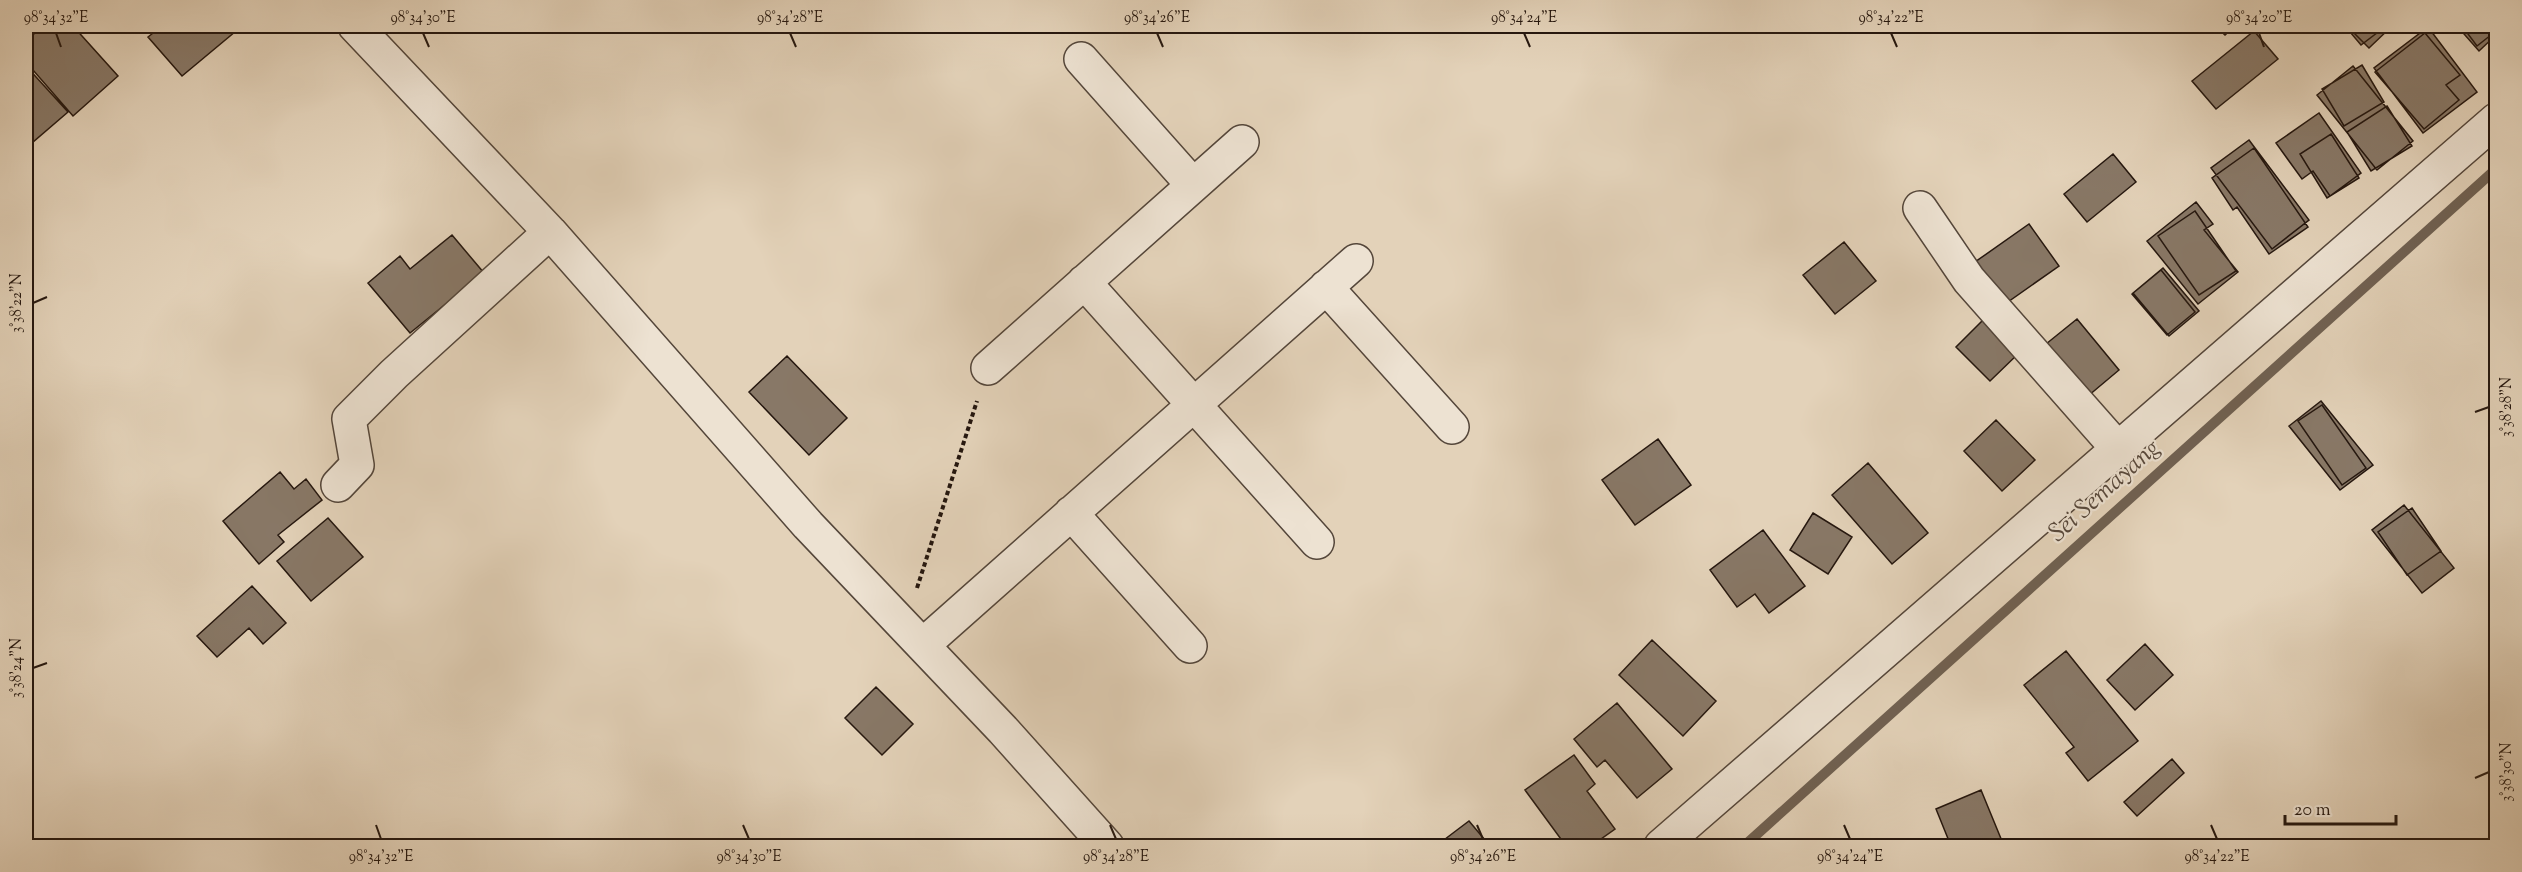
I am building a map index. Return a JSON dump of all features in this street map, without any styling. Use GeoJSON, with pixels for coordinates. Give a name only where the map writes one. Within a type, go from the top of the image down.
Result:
{"type":"FeatureCollection","features":[{"type":"Feature","properties":{"kind":"street"},"geometry":{"type":"LineString","coordinates":[[356,26],[550,232],[808,525],[914,635],[1107,846]]}},
{"type":"Feature","properties":{"kind":"street"},"geometry":{"type":"LineString","coordinates":[[1081,59],[1193,185]]}},
{"type":"Feature","properties":{"kind":"street"},"geometry":{"type":"LineString","coordinates":[[1661,846],[2496,120]]}},
{"type":"Feature","properties":{"kind":"street"},"geometry":{"type":"LineString","coordinates":[[988,368],[1242,142]]}},
{"type":"Feature","properties":{"kind":"street"},"geometry":{"type":"LineString","coordinates":[[1920,208],[1977,289],[2119,450]]}},
{"type":"Feature","properties":{"kind":"street"},"geometry":{"type":"LineString","coordinates":[[338,485],[357,465],[349,419],[394,374],[550,232]]}},
{"type":"Feature","properties":{"kind":"street"},"geometry":{"type":"LineString","coordinates":[[914,635],[1071,513],[1356,261]]}},
{"type":"Feature","properties":{"kind":"street"},"geometry":{"type":"LineString","coordinates":[[1084,282],[1317,542]]}},
{"type":"Feature","properties":{"kind":"street"},"geometry":{"type":"LineString","coordinates":[[1326,286],[1452,427]]}},
{"type":"Feature","properties":{"kind":"street"},"geometry":{"type":"LineString","coordinates":[[1071,513],[1190,646]]}},
{"type":"Feature","properties":{"kind":"path"},"geometry":{"type":"LineString","coordinates":[[914,635],[988,368]]}},
{"type":"Feature","properties":{"kind":"building"},"geometry":{"type":"Polygon","coordinates":[[[43,26],[73,26],[118,76],[73,116],[26,62],[26,41],[43,26]]]}},
{"type":"Feature","properties":{"kind":"building"},"geometry":{"type":"Polygon","coordinates":[[[162,26],[242,26],[182,76],[148,37],[162,26]]]}},
{"type":"Feature","properties":{"kind":"building"},"geometry":{"type":"Polygon","coordinates":[[[2209,26],[2223,26],[2215,32],[2209,26]]]}},
{"type":"Feature","properties":{"kind":"building"},"geometry":{"type":"Polygon","coordinates":[[[2215,26],[2235,26],[2225,35],[2215,26]]]}},
{"type":"Feature","properties":{"kind":"building"},"geometry":{"type":"Polygon","coordinates":[[[2345,26],[2386,26],[2361,45],[2345,26]]]}},
{"type":"Feature","properties":{"kind":"building"},"geometry":{"type":"Polygon","coordinates":[[[2347,26],[2392,26],[2369,48],[2347,26]]]}},
{"type":"Feature","properties":{"kind":"building"},"geometry":{"type":"Polygon","coordinates":[[[2457,26],[2496,26],[2496,35],[2479,51],[2457,26]]]}},
{"type":"Feature","properties":{"kind":"building"},"geometry":{"type":"Polygon","coordinates":[[[2462,26],[2496,26],[2496,31],[2477,46],[2462,26]]]}},
{"type":"Feature","properties":{"kind":"building"},"geometry":{"type":"Polygon","coordinates":[[[2428,27],[2477,92],[2423,133],[2374,68],[2428,27]]]}},
{"type":"Feature","properties":{"kind":"building"},"geometry":{"type":"Polygon","coordinates":[[[2254,31],[2278,59],[2216,109],[2192,81],[2254,31]]]}},
{"type":"Feature","properties":{"kind":"building"},"geometry":{"type":"Polygon","coordinates":[[[2425,33],[2460,75],[2446,85],[2459,100],[2424,129],[2375,72],[2425,33]]]}},
{"type":"Feature","properties":{"kind":"building"},"geometry":{"type":"Polygon","coordinates":[[[2362,65],[2384,102],[2344,126],[2322,89],[2362,65]]]}},
{"type":"Feature","properties":{"kind":"building"},"geometry":{"type":"Polygon","coordinates":[[[26,66],[68,112],[26,148],[26,66]]]}},
{"type":"Feature","properties":{"kind":"building"},"geometry":{"type":"Polygon","coordinates":[[[2353,66],[2413,141],[2377,170],[2317,95],[2353,66]]]}},
{"type":"Feature","properties":{"kind":"building"},"geometry":{"type":"Polygon","coordinates":[[[2387,106],[2412,146],[2371,171],[2347,132],[2387,106]]]}},
{"type":"Feature","properties":{"kind":"building"},"geometry":{"type":"Polygon","coordinates":[[[2319,113],[2361,173],[2330,196],[2313,171],[2302,179],[2276,143],[2319,113]]]}},
{"type":"Feature","properties":{"kind":"building"},"geometry":{"type":"Polygon","coordinates":[[[2331,134],[2359,178],[2327,198],[2300,154],[2331,134]]]}},
{"type":"Feature","properties":{"kind":"building"},"geometry":{"type":"Polygon","coordinates":[[[2249,140],[2309,220],[2272,249],[2211,168],[2249,140]]]}},
{"type":"Feature","properties":{"kind":"building"},"geometry":{"type":"Polygon","coordinates":[[[2254,148],[2308,227],[2269,254],[2237,207],[2233,210],[2212,178],[2254,148]]]}},
{"type":"Feature","properties":{"kind":"building"},"geometry":{"type":"Polygon","coordinates":[[[2113,154],[2136,182],[2087,222],[2064,194],[2113,154]]]}},
{"type":"Feature","properties":{"kind":"building"},"geometry":{"type":"Polygon","coordinates":[[[2196,202],[2213,224],[2204,230],[2238,272],[2198,304],[2147,241],[2196,202]]]}},
{"type":"Feature","properties":{"kind":"building"},"geometry":{"type":"Polygon","coordinates":[[[2195,211],[2236,271],[2199,295],[2158,236],[2195,211]]]}},
{"type":"Feature","properties":{"kind":"building"},"geometry":{"type":"Polygon","coordinates":[[[2029,224],[2059,266],[2005,304],[1975,262],[2029,224]]]}},
{"type":"Feature","properties":{"kind":"building"},"geometry":{"type":"Polygon","coordinates":[[[452,235],[484,273],[410,333],[368,283],[400,256],[410,269],[452,235]]]}},
{"type":"Feature","properties":{"kind":"building"},"geometry":{"type":"Polygon","coordinates":[[[1844,242],[1876,281],[1835,314],[1803,275],[1844,242]]]}},
{"type":"Feature","properties":{"kind":"building"},"geometry":{"type":"Polygon","coordinates":[[[2163,268],[2199,311],[2169,336],[2133,293],[2163,268]]]}},
{"type":"Feature","properties":{"kind":"building"},"geometry":{"type":"Polygon","coordinates":[[[2161,270],[2195,312],[2167,335],[2132,294],[2161,270]]]}},
{"type":"Feature","properties":{"kind":"building"},"geometry":{"type":"Polygon","coordinates":[[[1987,316],[2021,351],[1990,381],[1956,347],[1987,316]]]}},
{"type":"Feature","properties":{"kind":"building"},"geometry":{"type":"Polygon","coordinates":[[[2077,319],[2119,370],[2088,396],[2046,344],[2077,319]]]}},
{"type":"Feature","properties":{"kind":"building"},"geometry":{"type":"Polygon","coordinates":[[[787,356],[847,418],[809,455],[749,392],[787,356]]]}},
{"type":"Feature","properties":{"kind":"building"},"geometry":{"type":"Polygon","coordinates":[[[2321,401],[2373,465],[2340,490],[2289,426],[2321,401]]]}},
{"type":"Feature","properties":{"kind":"building"},"geometry":{"type":"Polygon","coordinates":[[[2322,405],[2366,468],[2342,485],[2298,421],[2322,405]]]}},
{"type":"Feature","properties":{"kind":"building"},"geometry":{"type":"Polygon","coordinates":[[[1996,420],[2035,460],[2002,491],[1964,451],[1996,420]]]}},
{"type":"Feature","properties":{"kind":"building"},"geometry":{"type":"Polygon","coordinates":[[[1658,439],[1691,485],[1635,525],[1602,480],[1658,439]]]}},
{"type":"Feature","properties":{"kind":"building"},"geometry":{"type":"Polygon","coordinates":[[[1868,463],[1928,533],[1892,564],[1832,495],[1868,463]]]}},
{"type":"Feature","properties":{"kind":"building"},"geometry":{"type":"Polygon","coordinates":[[[280,472],[294,489],[306,479],[322,500],[278,535],[284,542],[259,564],[223,521],[280,472]]]}},
{"type":"Feature","properties":{"kind":"building"},"geometry":{"type":"Polygon","coordinates":[[[2404,505],[2454,568],[2422,593],[2372,530],[2404,505]]]}},
{"type":"Feature","properties":{"kind":"building"},"geometry":{"type":"Polygon","coordinates":[[[2412,508],[2441,551],[2407,575],[2378,532],[2412,508]]]}},
{"type":"Feature","properties":{"kind":"building"},"geometry":{"type":"Polygon","coordinates":[[[1813,513],[1852,537],[1828,574],[1790,550],[1813,513]]]}},
{"type":"Feature","properties":{"kind":"building"},"geometry":{"type":"Polygon","coordinates":[[[328,518],[363,557],[311,601],[277,561],[328,518]]]}},
{"type":"Feature","properties":{"kind":"building"},"geometry":{"type":"Polygon","coordinates":[[[1763,530],[1805,586],[1769,613],[1755,594],[1737,607],[1710,570],[1763,530]]]}},
{"type":"Feature","properties":{"kind":"building"},"geometry":{"type":"Polygon","coordinates":[[[252,586],[286,623],[263,644],[249,628],[217,657],[197,636],[252,586]]]}},
{"type":"Feature","properties":{"kind":"building"},"geometry":{"type":"Polygon","coordinates":[[[1652,640],[1716,701],[1683,736],[1619,675],[1652,640]]]}},
{"type":"Feature","properties":{"kind":"building"},"geometry":{"type":"Polygon","coordinates":[[[2145,644],[2173,675],[2135,710],[2107,680],[2145,644]]]}},
{"type":"Feature","properties":{"kind":"building"},"geometry":{"type":"Polygon","coordinates":[[[2066,651],[2138,741],[2088,781],[2066,753],[2074,747],[2024,685],[2066,651]]]}},
{"type":"Feature","properties":{"kind":"building"},"geometry":{"type":"Polygon","coordinates":[[[876,687],[913,724],[882,755],[845,718],[876,687]]]}},
{"type":"Feature","properties":{"kind":"building"},"geometry":{"type":"Polygon","coordinates":[[[1617,703],[1672,769],[1637,798],[1605,760],[1597,767],[1574,739],[1617,703]]]}},
{"type":"Feature","properties":{"kind":"building"},"geometry":{"type":"Polygon","coordinates":[[[1574,755],[1595,784],[1587,791],[1615,829],[1591,846],[1566,846],[1525,790],[1574,755]]]}},
{"type":"Feature","properties":{"kind":"building"},"geometry":{"type":"Polygon","coordinates":[[[2172,759],[2184,773],[2137,816],[2124,802],[2172,759]]]}},
{"type":"Feature","properties":{"kind":"building"},"geometry":{"type":"Polygon","coordinates":[[[1981,790],[2004,846],[1951,846],[1936,809],[1981,790]]]}},
{"type":"Feature","properties":{"kind":"building"},"geometry":{"type":"Polygon","coordinates":[[[1469,821],[1490,846],[1436,846],[1457,830],[1469,821]]]}},
{"type":"Feature","properties":{"kind":"waterway","name":"Sei Semayang"},"geometry":{"type":"LineString","coordinates":[[1744,846],[2496,169]]}}]}
